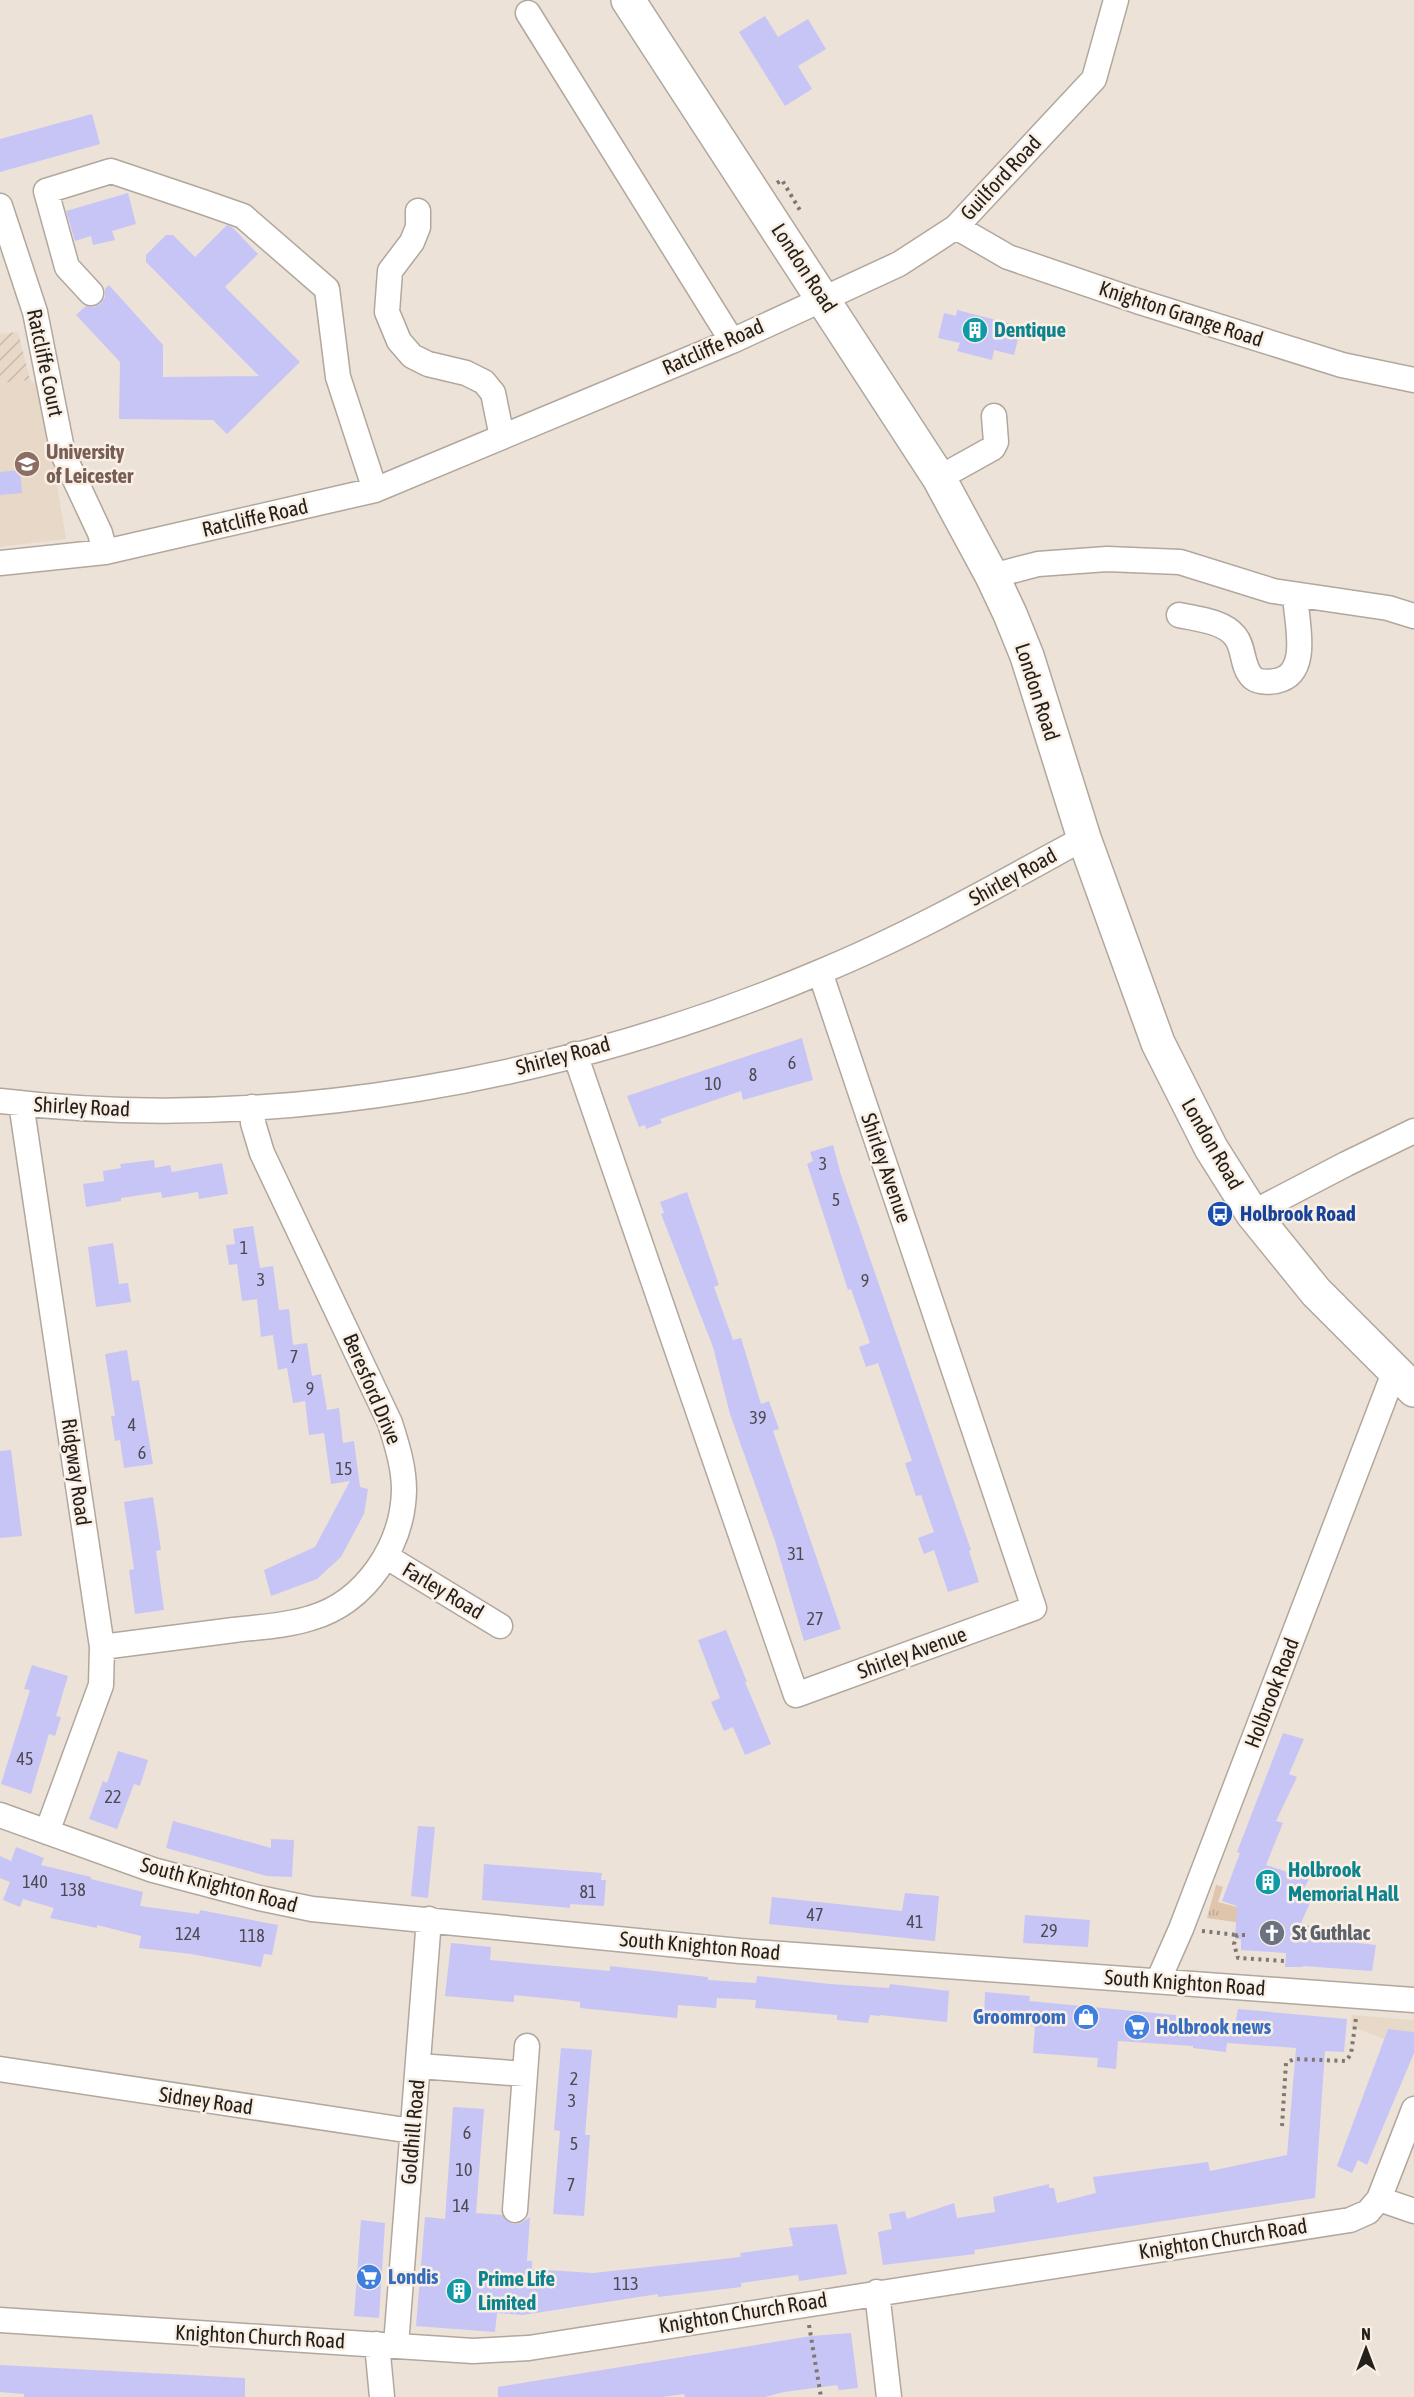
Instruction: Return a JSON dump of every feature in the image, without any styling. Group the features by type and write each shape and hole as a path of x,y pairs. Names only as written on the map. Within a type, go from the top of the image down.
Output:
{"highway":[{"name":"London Road","path":"628,0 824,297 939,478 992,576 1026,656 1084,838 1158,1043 1211,1148 1252,1213 1316,1292 1405,1380"}],"street":[{"name":"Guilford Road","path":"824,297 899,264 956,226 1094,79 1116,0"},
{"path":"528,13 732,341"},
{"path":"91,293 67,267 46,190 111,171 243,216 327,289 338,377 375,490"},
{"name":"Ratcliffe Court","path":"0,206 35,312 63,454 100,533 105,552"},
{"path":"418,211 418,226 412,242 390,271 387,312 399,341 412,356 428,363 466,373 484,382 493,393 502,437"},
{"name":"Knighton Grange Road","path":"956,226 1008,257 1137,301 1341,365 1414,380"},
{"name":"Ratcliffe Road","path":"0,563 105,552 375,490 732,341 824,297"},
{"path":"939,478 993,448 996,442 994,416"},
{"path":"992,576 1038,564 1107,559 1162,560 1180,562 1257,587 1295,595 1388,608 1414,615"},
{"path":"1179,615 1225,627 1236,636 1242,649 1245,666 1253,678 1260,681 1274,681 1289,675 1297,665 1298,627 1295,595"},
{"name":"Shirley Road","path":"10,1102 148,1110 252,1107 414,1090 514,1070 700,1018 820,972 915,929 1084,838"},
{"name":"Shirley Avenue","path":"575,1054 796,1695 1034,1608 820,972"},
{"name":"Ridgway Road","path":"10,1102 102,1647 101,1685 46,1832"},
{"name":"Beresford Drive","path":"102,1647 277,1625 312,1618 342,1603 366,1584 387,1557 401,1521 404,1489 398,1449 390,1423 262,1153 253,1123 252,1107"},
{"path":"1252,1213 1414,1131"},
{"name":"Holbrook Road","path":"1158,1981 1405,1380"},
{"name":"Farley Road","path":"387,1557 500,1626"},
{"name":"South Knighton Road","path":"0,1815 153,1870 259,1898 312,1909 740,1951 1414,2000"},
{"name":"Goldhill Road","path":"382,2397 419,2066 429,1919"},
{"path":"515,2210 527,2046"},
{"path":"419,2066 525,2074"},
{"name":"Sidney Road","path":"0,2069 412,2131"},
{"path":"1414,2109 1379,2199 1414,2211"},
{"name":"Knighton Church Road","path":"0,2320 473,2351 512,2349 1350,2220 1368,2212 1379,2199"},
{"path":"877,2292 889,2397"}],"path":[{"path":"1181,1929 1245,1935"},
{"path":"1237,1935 1234,1944 1238,1958 1284,1961"},
{"path":"1282,2126 1286,2063 1294,2059 1346,2061 1352,2054 1359,1996"},
{"path":"805,2303 821,2397"}],"shaded area":[{"path":"18,332 30,380 0,383 0,334"},
{"name":"University of Leicester","path":"30,380 41,388 66,539 0,547 0,383"},
{"path":"1352,2015 1414,2020 1414,2051 1351,2026"}],"green space":[{"path":"1216,1885 1223,1887 1218,1902 1241,1908 1242,1923 1207,1918"}],"building":[{"path":"765,16 778,37 808,19 826,49 798,66 812,89 785,106 739,32"},
{"path":"92,114 100,144 0,172 0,139"},
{"path":"128,193 136,224 112,231 115,240 93,245 91,236 75,241 66,211"},
{"path":"227,225 232,227 258,254 225,287 300,362 227,434 213,420 119,419 120,362 76,315 86,306 94,307 100,304 105,297 105,289 109,285 163,345 163,377 259,376 146,262 146,255 166,235 173,235 195,257"},
{"name":"Dentique","path":"957,310 1012,324 1009,337 1018,339 1014,355 994,350 992,360 957,351 960,343 938,338 944,313 956,316"},
{"path":"20,470 22,493 0,495 0,472"},
{"path":"802,1038 813,1080 743,1100 741,1091 660,1119 662,1123 646,1129 645,1125 639,1127 627,1096"},
{"path":"833,1145 841,1175 971,1550 969,1551 979,1582 948,1592 934,1550 924,1554 918,1538 934,1532 921,1495 916,1496 905,1463 912,1461 878,1363 866,1367 859,1347 870,1343 851,1289 848,1290 807,1164 813,1161 810,1152"},
{"path":"154,1160 155,1168 170,1165 172,1172 222,1163 228,1194 199,1199 198,1192 162,1198 161,1192 121,1198 121,1201 86,1207 83,1184 104,1181 103,1171 121,1168 120,1164"},
{"path":"687,1192 719,1285 714,1287 733,1340 741,1338 761,1404 769,1401 779,1429 773,1431 841,1629 804,1641 775,1541 730,1414 713,1347 661,1214 664,1213 660,1202"},
{"path":"253,1226 260,1268 273,1266 279,1310 289,1309 293,1345 307,1343 312,1376 321,1374 327,1410 339,1408 343,1443 354,1441 360,1487 368,1489 364,1514 341,1557 317,1579 271,1596 264,1570 315,1547 350,1481 331,1484 324,1433 309,1435 305,1401 293,1403 287,1368 278,1370 273,1335 261,1337 257,1299 242,1301 237,1264 229,1265 226,1245 235,1244 233,1229"},
{"path":"113,1243 119,1284 128,1283 131,1302 96,1307 88,1247"},
{"path":"127,1350 132,1381 139,1380 153,1464 124,1468 120,1440 115,1441 111,1416 115,1416 105,1354"},
{"path":"11,1450 22,1536 0,1538 0,1451"},
{"path":"153,1497 161,1550 156,1551 164,1610 135,1614 129,1570 134,1569 124,1502"},
{"path":"726,1630 771,1744 745,1755 733,1727 724,1731 711,1702 720,1698 698,1640"},
{"path":"32,1665 68,1676 56,1716 61,1717 55,1736 49,1734 31,1794 1,1784 30,1690 24,1689"},
{"path":"1283,1733 1304,1739 1289,1774 1297,1777 1276,1821 1283,1823 1266,1865 1309,1879 1303,1890 1314,1894 1300,1925 1309,1925 1308,1937 1376,1945 1372,1971 1303,1966 1285,1967 1286,1953 1241,1950 1241,1939 1235,1939 1237,1906 1222,1901 1240,1853 1237,1852"},
{"path":"118,1751 148,1760 140,1786 134,1784 117,1829 89,1819 103,1781 107,1783"},
{"path":"173,1821 271,1848 271,1839 294,1840 292,1877 267,1876 166,1848"},
{"path":"418,1826 435,1827 428,1898 411,1896"},
{"path":"16,1847 44,1858 41,1865 143,1892 140,1906 199,1914 200,1910 278,1925 272,1955 264,1954 261,1967 191,1954 139,1948 141,1936 97,1925 97,1928 50,1918 54,1908 23,1899 20,1907 3,1900 10,1882 0,1878 0,1856 11,1861"},
{"path":"484,1864 602,1873 601,1880 606,1880 604,1906 570,1904 570,1908 482,1900"},
{"path":"905,1893 939,1896 935,1941 769,1924 772,1897 902,1911"},
{"path":"1025,1915 1090,1920 1088,1947 1023,1943"},
{"path":"451,1943 491,1947 490,1960 610,1971 610,1966 708,1977 708,1980 756,1983 757,1976 889,1988 890,1984 949,1991 947,2022 880,2015 870,2015 868,2023 837,2020 837,2015 755,2008 756,2000 717,1998 716,2008 678,2005 677,2018 580,2008 580,2002 514,1995 514,2002 445,1996"},
{"path":"985,1992 1030,1996 1029,2001 1176,2015 1176,2020 1235,2025 1238,2009 1347,2019 1344,2052 1325,2051 1315,2198 974,2250 975,2254 883,2265 878,2232 892,2229 889,2214 905,2211 907,2219 954,2203 957,2218 995,2212 993,2197 1049,2184 1049,2188 1054,2188 1057,2203 1096,2193 1093,2177 1208,2162 1210,2171 1287,2155 1296,2048 1227,2043 1226,2052 1193,2048 1193,2046 1118,2041 1116,2069 1097,2067 1098,2058 1033,2053 1035,2026 984,2022"},
{"path":"1388,2029 1414,2032 1414,2053 1367,2165 1358,2160 1352,2173 1337,2166"},
{"path":"561,2048 592,2050 585,2135 590,2135 584,2216 553,2214 560,2131 554,2130"},
{"path":"453,2107 484,2109 476,2213 502,2215 513,2224 521,2223 530,2217 527,2261 532,2261 532,2269 593,2273 741,2257 740,2253 793,2246 789,2228 837,2224 847,2274 799,2281 798,2275 741,2283 741,2287 658,2297 658,2294 523,2315 497,2313 495,2332 416,2326 425,2217 445,2219"},
{"name":"Londis","path":"361,2220 385,2223 379,2318 354,2316"},
{"path":"851,2333 858,2388 839,2390 837,2385 784,2392 765,2397 685,2397 684,2394 662,2397 498,2397 498,2387 811,2336"},
{"path":"0,2365 245,2378 245,2397 24,2397 24,2394 0,2392"}],"place":[{"name":"Dentique","path":"975,330"},
{"name":"University of Leicester","path":"27,464"},
{"name":"Holbrook Road","path":"1220,1214"},
{"name":"Holbrook Memorial Hall","path":"1268,1882"},
{"name":"St Guthlac","path":"1272,1933"},
{"name":"Groomroom","path":"1086,2017"},
{"name":"Holbrook news","path":"1137,2027"},
{"name":"Londis","path":"369,2277"},
{"name":"Prime Life Limited","path":"459,2291"}]}
